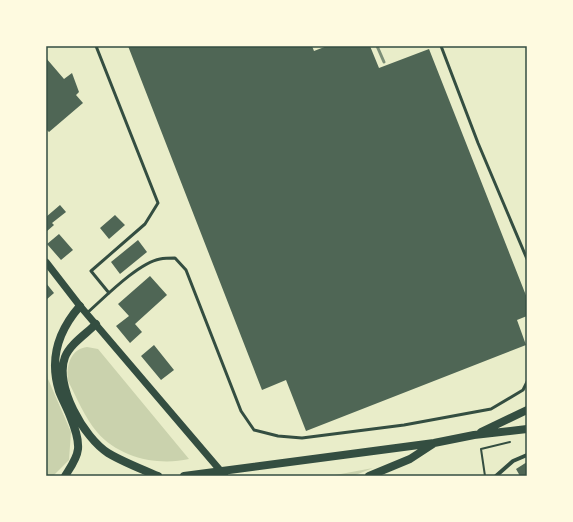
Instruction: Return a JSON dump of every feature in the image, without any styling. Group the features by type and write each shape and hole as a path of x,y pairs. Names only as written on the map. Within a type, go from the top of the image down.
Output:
{"main road":[{"path":"65,476 75,460 78,448 76,432 59,391 55,374 55,357 61,334 70,318 80,306"},
{"path":"96,324 71,347 65,357 62,370 64,386 72,408 93,441 107,452 158,476"},
{"path":"474,435 527,410"},
{"path":"184,476 434,444 474,435 527,429"},
{"path":"370,476 410,459 434,444"}],"street":[{"path":"46,262 80,306 225,476"},
{"path":"496,476 513,461 527,455"}],"lane":[{"path":"96,46 158,203 145,224 91,271 109,293"},
{"path":"441,46 478,143 527,259"},
{"path":"86,313 123,280 151,262 159,259 175,258 186,270 241,411 254,430 278,436 302,438 404,425 491,409 523,390 527,382"}],"path":[{"path":"485,476 481,449 513,441"}],"green space":[{"path":"87,347 98,349 189,459 165,461 140,458 116,448 97,432 85,414 68,381 70,360 77,351 81,348"},
{"path":"46,365 48,379 71,432 69,460 53,476 46,476"},
{"path":"373,468 353,476 330,476"}],"building":[{"path":"128,46 312,46 314,51 327,46 370,46 379,68 429,49 527,298 527,316 517,320 526,345 306,431 286,380 262,390"},
{"path":"46,58 64,79 72,73 79,92 76,95 83,103 49,132 46,129"},
{"path":"60,205 66,212 52,223 54,225 46,232 46,217"},
{"path":"115,215 125,225 109,239 100,228"},
{"path":"59,234 73,250 61,260 47,244"},
{"path":"138,240 147,252 120,274 111,262"},
{"path":"150,276 167,295 135,324 142,332 130,343 116,326 129,316 118,304"},
{"path":"46,283 54,293 46,300"},
{"path":"154,345 174,370 161,380 141,356"},
{"path":"527,462 527,476 520,476 516,469"}],"railway":[{"path":"377,46 384,62"}]}
